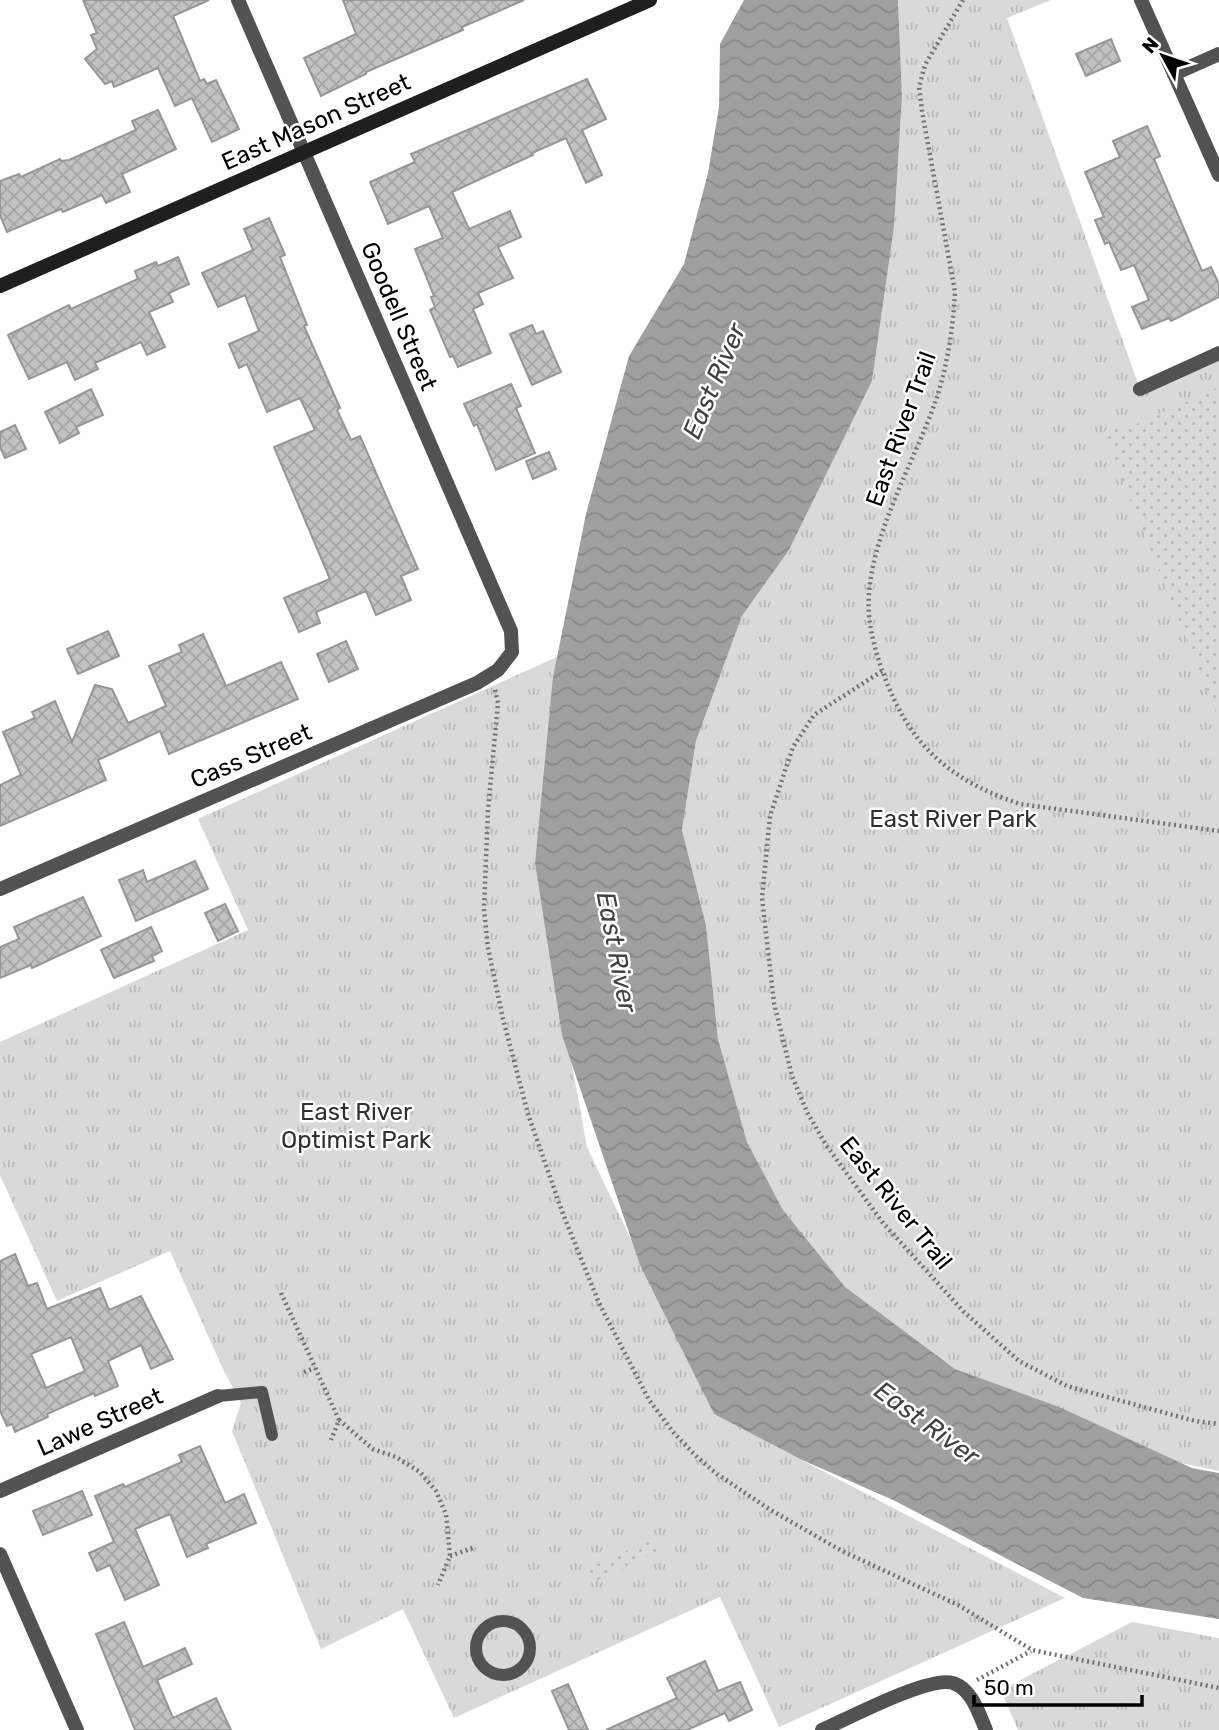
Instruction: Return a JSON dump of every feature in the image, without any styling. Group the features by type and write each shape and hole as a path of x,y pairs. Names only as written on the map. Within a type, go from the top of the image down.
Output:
{"main road":[{"name":"East Mason Street","path":"0,286 650,0"}],"street":[{"name":"Goodell Street","path":"238,0 510,631 512,652"},
{"path":"1141,0 1219,175"},
{"path":"1174,74 1219,54"},
{"path":"1140,389 1219,353"},
{"name":"Cass Street","path":"0,889 489,677 512,652"},
{"name":"Lawe Street","path":"0,1491 218,1395"},
{"path":"0,1554 77,1730"},
{"path":"822,1730 934,1682 959,1686 972,1699 986,1730"}],"lane":[{"path":"218,1395 262,1392 272,1435"},
{"path":"510,1621 525,1630 529,1637 530,1655 518,1671 510,1675 500,1675 483,1667 478,1659 477,1640 480,1632 493,1622 510,1621"}],"path":[{"name":"East River Trail","path":"962,0 925,65 919,87 955,292 954,317 952,339 937,396 885,524 873,574 870,623 882,671 900,713 924,747 955,775 974,785 1020,804 1219,831"},
{"name":"East River Trail","path":"882,671 814,715 793,747 770,816 762,898 774,1003 792,1076 807,1112 826,1145 883,1223 972,1320 1019,1361 1067,1385 1195,1421 1219,1424"},
{"path":"489,677 498,703 488,810 484,909 488,948 503,1019 528,1114 563,1214 599,1303 640,1387 674,1433 717,1474 794,1525 842,1551 958,1605 1032,1650 1219,1688"},
{"path":"281,1293 340,1420 373,1449 396,1457 420,1472 436,1491 446,1514 450,1556 438,1585"},
{"path":"304,1372 315,1368"},
{"path":"331,1440 340,1420"},
{"path":"450,1556 473,1548"},
{"path":"959,1686 1032,1650"}],"green space":[{"name":"East River Park","path":"898,0 1051,0 1007,18 1140,389 1219,353 1219,1471 1158,1458 1057,1406 955,1369 844,1287 783,1210 747,1142 718,1039 706,925 682,830 696,741 742,616 789,550 872,381 894,227 902,97"},
{"path":"1219,387 1219,720 1103,432 1114,426 1128,428"},
{"name":"East River Optimist Park","path":"557,657 535,863 587,1147 714,1414 1065,1598 779,1727 720,1597 454,1718 403,1609 321,1649 232,1431 241,1403 170,1251 57,1301 0,1175 0,1042 248,930 198,819"},
{"path":"651,1539 657,1552 592,1583 585,1570"},
{"path":"1132,1622 1219,1638 1219,1730 1018,1730 1001,1690"}],"water":[{"name":"East River","path":"744,0 898,0 902,97 894,227 872,381 789,550 742,616 696,741 682,830 706,925 718,1039 747,1142 783,1210 845,1287 955,1369 1057,1406 1192,1468 1219,1473 1219,1619 1083,1598 893,1500 800,1459 714,1414 640,1265 562,1035 535,863 553,677 586,514 629,356 684,264 708,173 719,107 720,44"}],"building":[{"path":"83,0 209,0 173,16 200,81 204,79 207,84 216,80 239,129 212,142 192,98 175,106 158,68 114,87 112,81 105,84 85,59 97,49 91,35 97,33"},
{"path":"343,0 524,0 366,72 321,96 304,58 356,34"},
{"path":"1111,39 1120,61 1086,76 1076,54"},
{"path":"587,79 606,119 582,130 602,175 586,183 566,138 452,192 469,229 510,211 521,237 498,247 513,278 478,293 483,304 473,309 491,353 458,367 453,356 450,357 430,310 435,307 431,297 434,296 415,249 443,238 429,206 388,224 370,182 415,162 411,154"},
{"path":"158,110 176,149 122,174 130,192 106,203 102,195 7,232 0,215 0,181 19,174 21,177 60,159 69,160 136,130 132,121"},
{"path":"1147,126 1160,156 1154,159 1202,271 1211,267 1219,284 1219,297 1171,321 1169,318 1142,329 1132,307 1149,300 1134,265 1121,270 1109,242 1105,244 1095,220 1104,217 1085,172 1120,157 1113,141"},
{"path":"269,218 285,255 280,257 307,325 304,326 340,408 337,410 351,440 360,436 418,569 401,576 411,600 376,615 366,591 316,612 320,623 299,632 284,598 330,579 274,447 315,430 300,398 267,412 247,364 239,368 229,344 259,331 245,295 218,307 202,273 253,250 244,229"},
{"path":"178,257 189,284 169,293 173,302 149,312 165,347 147,355 141,342 95,363 98,369 75,380 67,362 29,379 8,335 69,305 71,309 138,279 135,271 156,262 158,266"},
{"path":"532,325 536,334 543,331 561,372 532,385 510,334"},
{"path":"511,384 521,406 516,408 535,453 496,470 477,424 474,426 464,404"},
{"path":"91,389 103,415 76,427 79,433 60,443 45,412"},
{"path":"15,425 26,449 5,458 0,447 0,432"},
{"path":"549,452 556,469 533,479 526,461"},
{"path":"108,631 119,656 78,674 67,649"},
{"path":"203,634 226,686 281,662 298,699 169,754 160,731 98,760 106,780 0,826 0,785 21,775 3,732 35,718 32,712 55,701 72,742 95,685 112,689 128,723 166,706 149,666 182,652 179,645"},
{"path":"346,641 358,669 329,682 317,654"},
{"path":"195,861 208,889 136,921 119,880 143,870 147,882"},
{"path":"83,897 101,936 32,968 31,965 0,978 0,947 19,939 14,927"},
{"path":"225,904 238,931 218,941 205,913"},
{"path":"151,927 162,951 152,956 154,961 114,978 101,950"},
{"path":"15,1254 28,1286 37,1283 47,1309 100,1288 109,1310 141,1296 173,1359 151,1369 141,1345 108,1361 118,1386 95,1396 94,1393 15,1432 12,1424 7,1426 0,1411 0,1261","holes":["71,1337 85,1371 46,1388 31,1354"]},
{"path":"200,1446 225,1503 244,1494 256,1523 206,1544 208,1548 187,1557 170,1514 135,1529 159,1585 125,1600 110,1565 97,1571 89,1553 114,1542 95,1496 123,1484 125,1487 182,1462 179,1455"},
{"path":"82,1491 92,1515 43,1535 33,1511"},
{"path":"124,1622 143,1667 185,1648 192,1664 157,1680 173,1718 216,1698 231,1730 135,1730 96,1634"},
{"path":"705,1661 718,1691 740,1682 752,1710 729,1721 725,1713 687,1730 606,1730 677,1698 667,1678"},
{"path":"568,1684 588,1730 569,1730 552,1691"}]}
